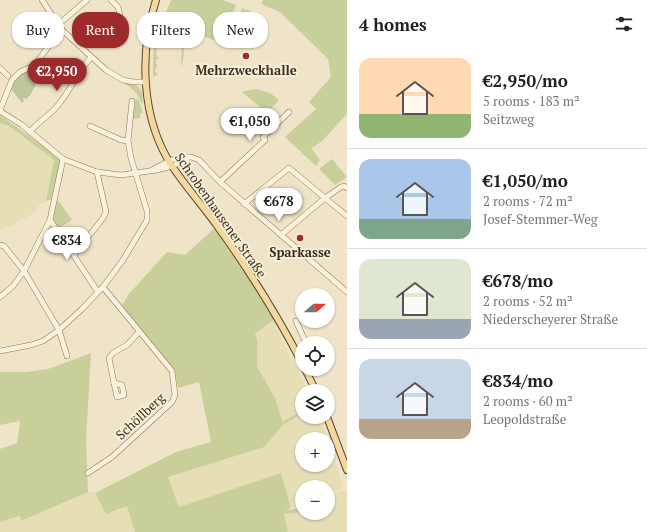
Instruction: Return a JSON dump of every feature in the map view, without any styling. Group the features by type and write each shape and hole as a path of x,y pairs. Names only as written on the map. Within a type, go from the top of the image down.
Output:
{"main road":[{"name":"Schrobenhausener Straße","path":"156,0 147,44 146,82 150,113 157,136 170,164 217,226 263,293 295,350"},
{"path":"330,424 347,470"}],"street":[{"path":"42,0 50,12"},
{"path":"64,23 87,0"},
{"path":"111,0 120,12"},
{"path":"64,31 90,57 106,70 120,78 134,82 146,82"},
{"path":"46,48 35,65 20,72 12,80 0,111 30,132 63,159 98,172 120,175 136,173 170,164 180,157 194,157 244,204 347,292"},
{"path":"30,132 60,103 77,74 90,57"},
{"path":"0,68 8,76"},
{"path":"0,351 38,343 59,330 103,287 123,260 147,220 147,210 128,141 132,101"},
{"path":"220,182 265,140 263,137 289,112"},
{"path":"90,126 122,140 128,141"},
{"path":"0,297 13,286 24,271 50,220 63,159"},
{"path":"244,204 289,168 347,216"},
{"path":"74,255 106,212 98,172"},
{"path":"281,235 325,198 341,187 344,186 347,188"},
{"path":"50,220 98,292"},
{"path":"2,245 10,252 24,271 59,330 67,356"},
{"name":"Schöllberg","path":"88,473 112,457 174,400 175,395 172,371 103,287"},
{"path":"114,383 109,358 111,355 126,346 139,332"}],"shaded area":[{"path":"0,123 9,126 54,160 46,201 39,205 37,211 15,224 0,230"},
{"path":"277,317 279,320 276,324 276,328 295,365 295,376 300,376 304,384 295,384 295,415 284,421 288,422 295,418 295,424 322,424 325,432 295,432 295,472 335,472 335,461 343,488 335,492 335,480 295,480 295,507 291,508 281,473 179,507 168,477 205,466 275,398 257,366 257,339 255,334"},
{"path":"345,490 347,497 347,532 288,532 284,514 295,513 295,520 335,520 336,493"},
{"path":"88,492 95,493 106,514 127,505 135,532 0,532 0,522 21,516 22,521"}],"green space":[{"path":"171,0 223,0 236,5 233,12 213,12 213,40 205,37 205,12 166,12"},
{"path":"263,0 347,0 347,114 321,142 311,148 320,160 316,166 285,137 316,109 309,102 331,77 328,59 280,12 261,4"},
{"path":"242,8 252,12 240,12"},
{"path":"154,48 157,48 156,56 159,58 156,60 156,64 158,66 156,67 155,72 158,73 153,77"},
{"path":"182,48 184,48 182,66"},
{"path":"28,70 38,81 31,94 26,99 23,99 24,101 22,103 10,88 15,78"},
{"path":"118,80 136,85 142,92 143,103 141,103 138,95 132,89"},
{"path":"256,89 270,93 279,100 267,113 242,92"},
{"path":"138,98 143,113 140,114 140,118 133,119 135,101"},
{"path":"0,115 61,159 59,173 51,199 46,201 54,160 9,126 0,123"},
{"path":"332,159 347,177 335,185 319,169"},
{"path":"58,200 72,220 59,228 53,219"},
{"path":"217,226 277,317 255,334 257,339 257,366 275,398 283,424 284,421 295,415 295,417 283,425 264,447 168,477 179,507 281,473 291,508 285,511 295,509 295,513 284,514 288,532 135,532 127,506 106,514 95,493 176,452 211,442 199,382 178,388 175,372 122,306 128,295 167,252 185,255"},
{"path":"91,353 86,441 88,492 21,521 20,516 0,522 0,449 17,443 20,421 0,425 0,372 26,372 48,369"}],"place":[{"name":"Mehrzweckhalle","path":"246,56"},
{"name":"Sparkasse","path":"300,238"}]}
